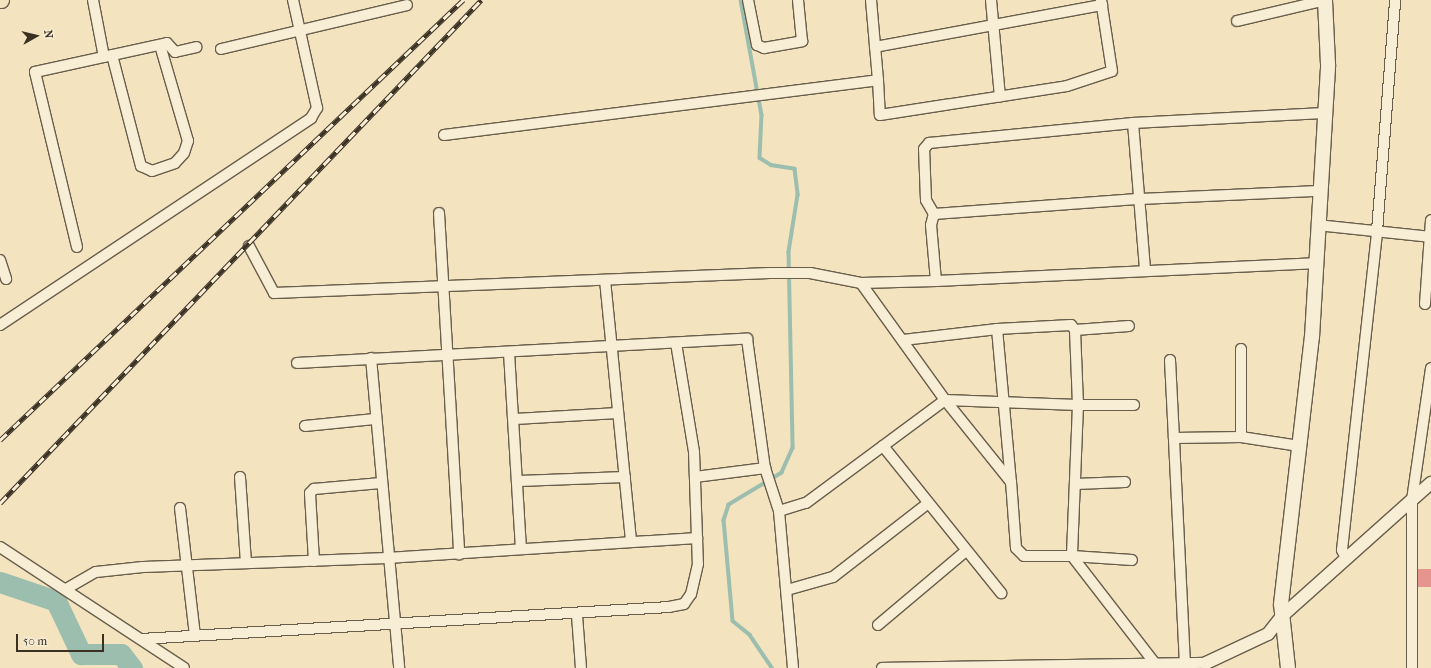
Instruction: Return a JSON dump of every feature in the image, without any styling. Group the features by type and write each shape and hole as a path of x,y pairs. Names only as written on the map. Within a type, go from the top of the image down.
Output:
{"main road":[{"path":"1288,668 1282,616 1299,446 1312,337 1317,225 1328,64 1325,0"}],"street":[{"path":"93,0 141,166 152,171 175,163 184,153 188,141 160,45"},
{"path":"0,325 311,118 317,108 293,0"},
{"path":"748,0 757,45 764,48 802,41 798,0"},
{"path":"871,0 880,115 1067,86 1112,71 1101,2 875,47"},
{"path":"991,0 996,24 1000,96"},
{"path":"1237,21 1325,0"},
{"path":"1346,558 1342,550 1360,370 1377,231 1395,0"},
{"path":"221,49 299,29 407,5"},
{"path":"77,247 35,72 167,43 175,52 196,47"},
{"path":"444,135 878,80"},
{"path":"936,281 931,225 934,214 926,200 924,149 929,143 1133,123 1324,113"},
{"path":"1133,123 1145,270"},
{"path":"934,214 1140,199 1319,191"},
{"path":"439,213 445,354 459,554"},
{"path":"1425,304 1431,220"},
{"path":"1317,225 1430,236"},
{"path":"249,246 274,293 770,272 810,273 861,283 1315,264"},
{"path":"0,260 6,278"},
{"path":"605,280 610,347 631,542"},
{"path":"861,283 945,400 1011,482"},
{"path":"903,340 997,329 1071,325 1075,330 1078,405 1072,556 1157,666"},
{"path":"1075,330 1129,326"},
{"path":"997,329 1005,401 1016,548 1024,556 1072,556 1132,560"},
{"path":"297,363 445,354 509,353 747,339 765,468 780,511 793,668"},
{"path":"142,638 576,615 684,604 691,594 698,564 695,477 676,343"},
{"path":"1241,349 1241,437"},
{"path":"509,353 519,481 521,549"},
{"path":"371,358 387,558 399,668"},
{"path":"1170,360 1185,665"},
{"path":"1412,668 1412,500 1431,368"},
{"path":"780,511 806,503 945,400 1005,401 1078,405 1134,404"},
{"path":"515,419 618,413"},
{"path":"305,426 376,419"},
{"path":"1174,438 1241,437 1299,446"},
{"path":"883,446 927,504 1001,593"},
{"path":"695,477 765,468"},
{"path":"240,477 246,563"},
{"path":"519,481 625,477"},
{"path":"1076,484 1125,482"},
{"path":"314,561 310,494 314,489 381,483"},
{"path":"882,668 1202,666 1268,634 1282,616 1431,483"},
{"path":"787,590 833,577 927,504"},
{"path":"180,508 195,636"},
{"path":"66,589 96,572 246,563 459,554 697,538"},
{"path":"0,547 142,638 184,668"},
{"path":"878,624 966,551"},
{"path":"576,615 580,668"}],"building":[{"path":"1418,569 1431,569 1431,587 1418,587"}],"waterway":[{"path":"741,0 762,115 760,158 771,165 795,169 798,195 789,252 793,448 782,473 729,505 724,520 733,621 750,635 772,668"},
{"path":"0,582 56,601 81,654 121,654 132,668"}],"railway":[{"path":"0,440 463,0"},
{"path":"0,503 481,0"}]}
